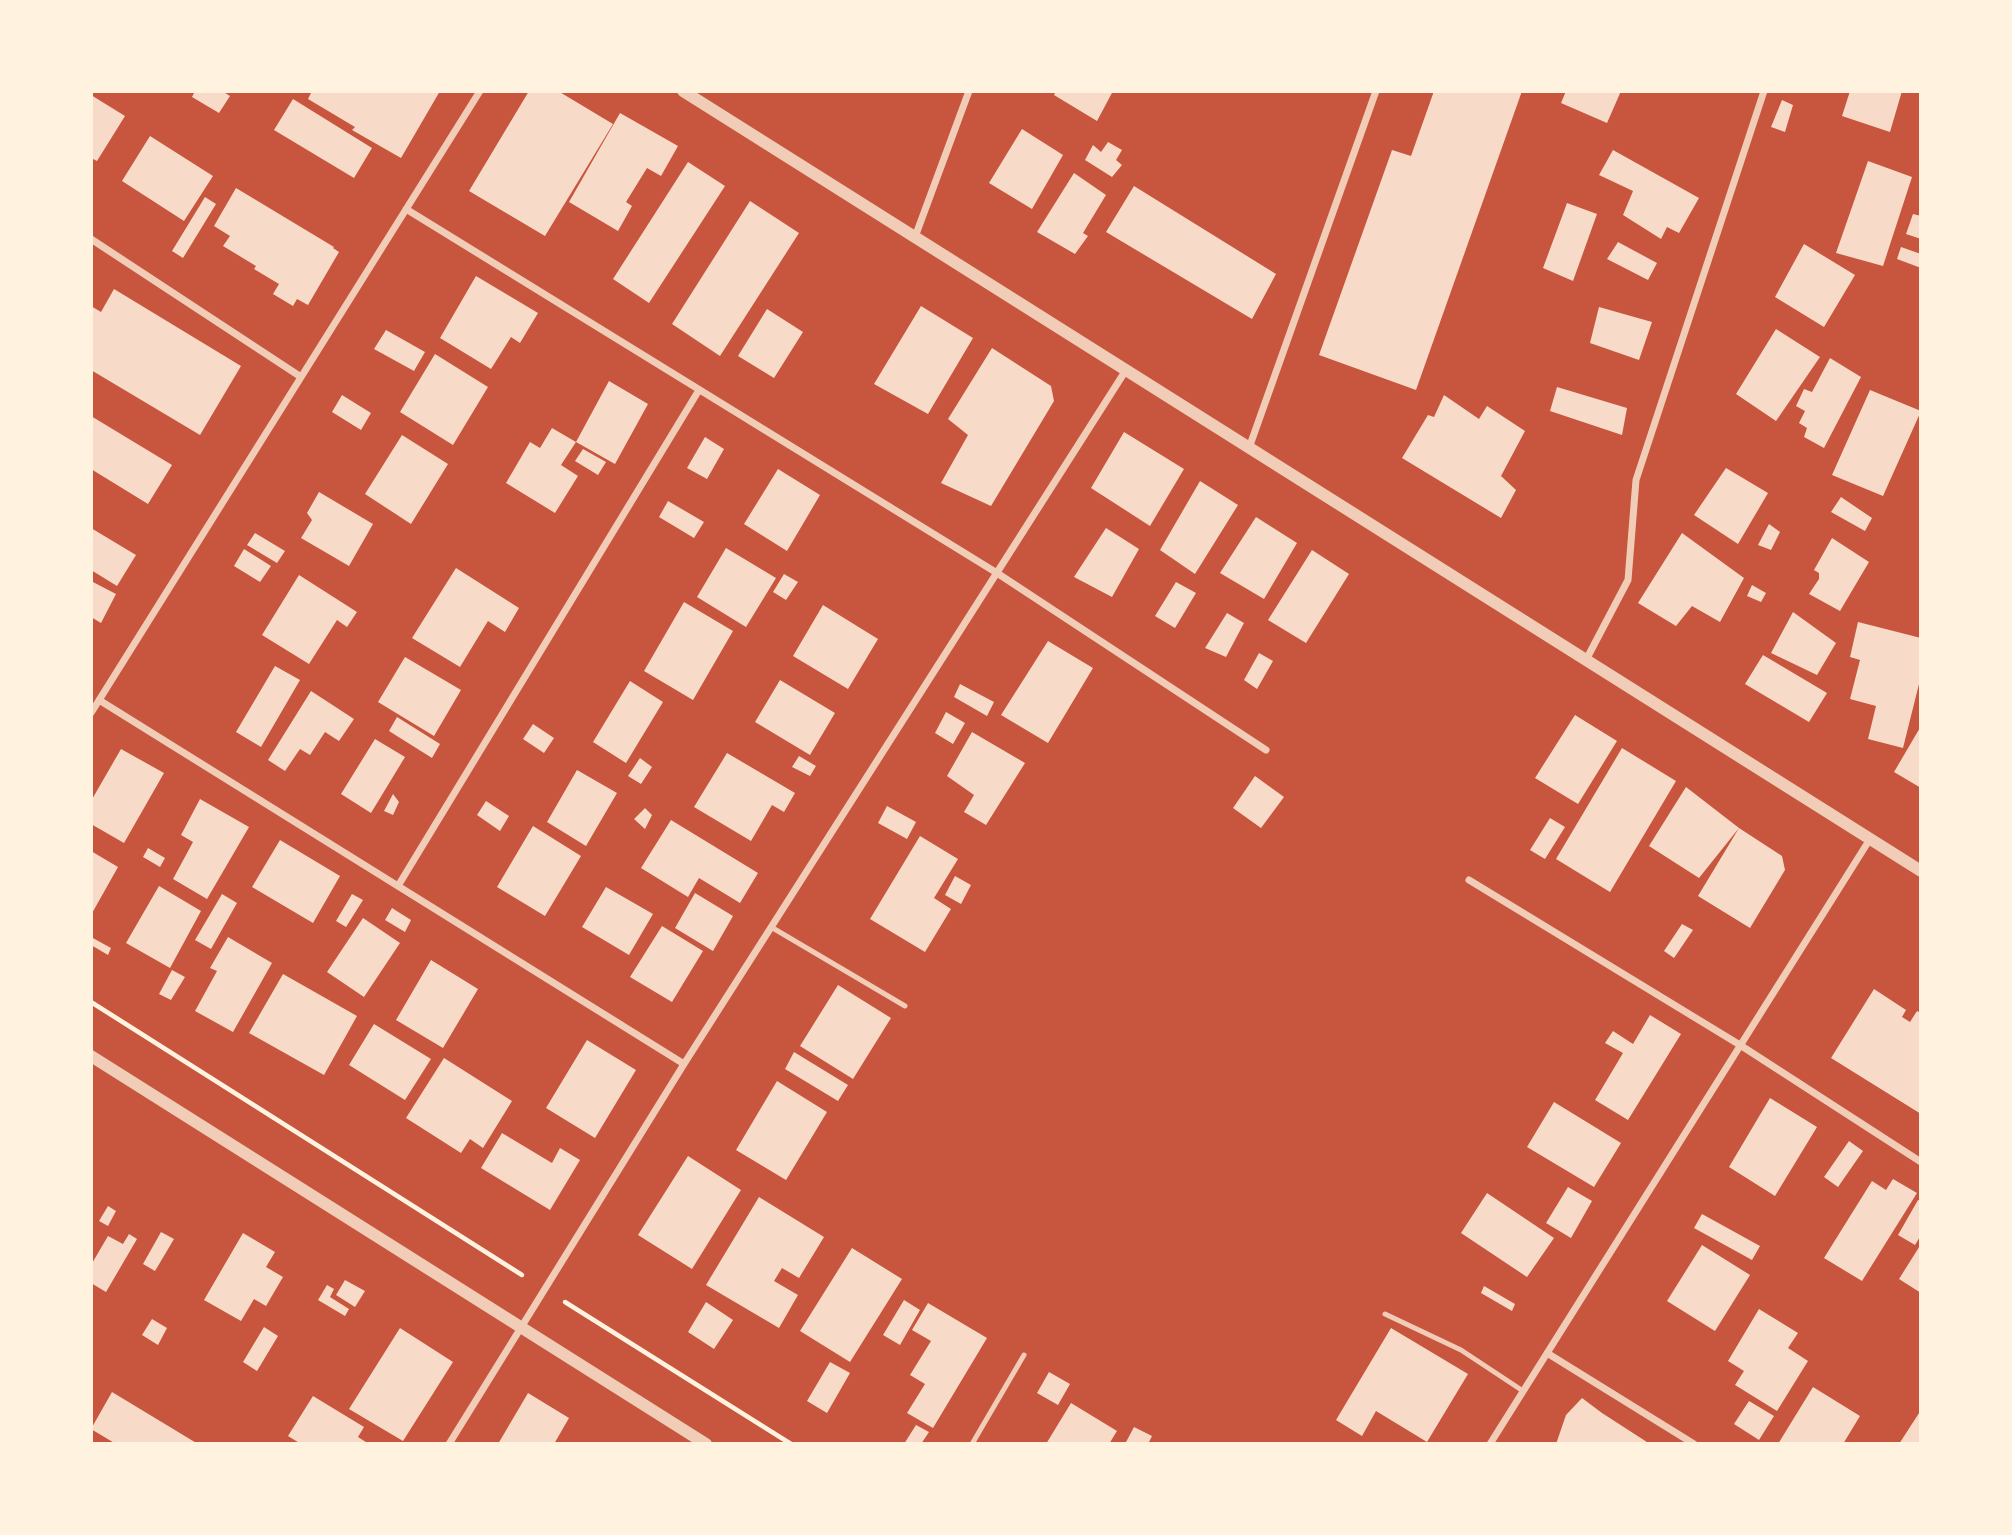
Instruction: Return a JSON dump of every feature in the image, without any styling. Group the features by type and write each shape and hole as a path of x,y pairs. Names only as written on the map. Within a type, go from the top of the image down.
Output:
{"street":[{"path":"91,713 480,91"},
{"path":"683,91 1921,872"},
{"path":"915,237 969,91"},
{"path":"1249,448 1376,91"},
{"path":"1586,660 1628,579 1636,480 1764,91"},
{"path":"406,209 997,573 1266,750"},
{"path":"91,239 301,377"},
{"path":"449,1444 684,1064 1126,370"},
{"path":"398,886 699,390"},
{"path":"99,700 684,1064"},
{"path":"1490,1444 1870,839"},
{"path":"1469,880 1740,1045 1921,1162"},
{"path":"91,1056 706,1444"},
{"path":"1547,1353 1694,1444"}],"lane":[{"path":"771,927 905,1006"},
{"path":"1385,1314 1461,1350 1523,1391"},
{"path":"972,1444 1024,1355"}],"path":[{"path":"91,1002 791,1444"}],"building":[{"path":"195,91 222,91 230,96 219,113 192,97"},
{"path":"312,91 440,91 401,158 352,130 355,127 308,99"},
{"path":"529,91 558,91 613,124 545,236 469,191"},
{"path":"1056,91 1113,91 1097,121 1054,95"},
{"path":"1434,91 1522,91 1416,390 1319,355 1392,150 1411,156"},
{"path":"1566,91 1621,91 1607,123 1561,103"},
{"path":"1850,91 1902,91 1890,132 1842,116"},
{"path":"91,95 125,116 97,161 91,158"},
{"path":"293,99 372,148 354,178 274,130"},
{"path":"1782,100 1793,105 1785,132 1771,127"},
{"path":"620,113 678,146 661,176 647,168 626,202 632,206 618,231 569,202"},
{"path":"1022,129 1063,155 1032,209 989,183"},
{"path":"150,136 213,176 184,221 122,181"},
{"path":"1108,142 1122,150 1116,160 1122,165 1112,177 1085,160 1093,145 1101,152"},
{"path":"1613,150 1699,198 1679,233 1667,227 1661,239 1623,215 1633,191 1599,175"},
{"path":"1868,161 1912,177 1883,266 1836,253"},
{"path":"688,162 725,186 649,303 613,279"},
{"path":"1074,173 1106,195 1083,233 1088,236 1075,254 1037,232"},
{"path":"1134,186 1276,274 1252,319 1106,232"},
{"path":"236,188 339,252 308,305 297,299 293,306 273,294 279,284 223,246 230,236 214,226"},
{"path":"205,197 216,204 183,258 172,251"},
{"path":"750,201 799,233 720,356 672,324"},
{"path":"1567,203 1597,214 1573,281 1543,268"},
{"path":"1913,214 1921,216 1921,239 1906,234"},
{"path":"1618,242 1657,263 1648,280 1607,259"},
{"path":"1804,244 1855,275 1824,327 1775,297"},
{"path":"1901,247 1921,254 1921,268 1897,259"},
{"path":"476,276 538,313 520,343 511,337 491,369 440,338"},
{"path":"114,289 241,366 200,435 91,370 91,306 101,312"},
{"path":"921,306 973,338 928,414 874,384"},
{"path":"1599,307 1652,322 1639,360 1590,343"},
{"path":"767,309 803,332 774,378 738,356"},
{"path":"1776,329 1820,357 1776,421 1736,394"},
{"path":"386,330 425,352 414,371 374,349"},
{"path":"992,348 1051,386 1054,401 991,506 941,483 968,435 948,419"},
{"path":"435,354 488,387 453,445 400,412"},
{"path":"1830,358 1861,377 1824,448 1804,437 1807,428 1799,423 1805,411 1796,406 1804,389 1812,392"},
{"path":"609,381 648,404 615,464 576,442"},
{"path":"1557,387 1627,408 1622,435 1550,411"},
{"path":"1870,390 1921,411 1883,496 1832,475"},
{"path":"342,395 371,413 361,430 332,412"},
{"path":"1444,395 1479,419 1487,406 1525,431 1501,476 1516,490 1501,518 1402,458 1428,415 1434,417"},
{"path":"91,416 172,465 148,504 91,469"},
{"path":"552,428 576,442 561,465 578,476 555,513 506,483 530,442 540,448"},
{"path":"1124,432 1184,469 1150,526 1091,488"},
{"path":"402,435 448,464 411,524 365,494"},
{"path":"705,437 724,449 707,479 687,468"},
{"path":"583,449 606,462 598,475 575,461"},
{"path":"1726,468 1768,493 1738,544 1694,515"},
{"path":"778,469 820,495 787,551 744,524"},
{"path":"1200,481 1238,505 1195,574 1160,550"},
{"path":"319,492 373,524 349,566 301,538 312,520 307,513"},
{"path":"1841,497 1872,518 1865,531 1831,512"},
{"path":"668,501 704,522 694,538 659,517"},
{"path":"1256,517 1297,543 1264,599 1220,573"},
{"path":"1769,524 1780,532 1771,550 1758,545"},
{"path":"91,528 136,555 117,586 91,570"},
{"path":"1106,528 1139,549 1112,597 1074,577"},
{"path":"255,533 285,551 277,563 247,545"},
{"path":"1682,533 1744,578 1720,622 1692,606 1676,626 1638,603"},
{"path":"1832,538 1869,562 1840,611 1809,594 1819,579 1819,573 1814,570"},
{"path":"726,548 776,578 746,627 697,597"},
{"path":"244,549 271,566 260,582 234,566"},
{"path":"1312,550 1349,574 1306,643 1268,620"},
{"path":"456,568 519,608 505,632 488,621 460,667 412,638"},
{"path":"784,574 798,582 786,600 773,592"},
{"path":"299,575 357,612 347,627 337,620 309,664 262,635"},
{"path":"91,581 116,594 101,623 91,617"},
{"path":"1176,582 1196,593 1175,628 1155,616"},
{"path":"1752,585 1766,593 1761,602 1747,596"},
{"path":"684,602 733,631 693,700 644,671"},
{"path":"823,605 878,639 848,689 793,656"},
{"path":"1793,612 1836,643 1817,675 1771,653"},
{"path":"1227,613 1244,623 1226,657 1205,648"},
{"path":"1858,622 1921,638 1921,676 1903,748 1868,739 1876,706 1850,699 1860,660 1850,657"},
{"path":"1048,641 1093,668 1048,743 1001,715"},
{"path":"1259,653 1273,661 1257,689 1244,680"},
{"path":"1763,655 1827,693 1809,722 1745,684"},
{"path":"405,657 461,690 434,736 378,702"},
{"path":"275,666 300,680 261,747 236,732"},
{"path":"780,680 835,713 810,755 755,722"},
{"path":"630,681 663,702 626,763 593,742"},
{"path":"960,684 994,702 987,716 954,697"},
{"path":"311,691 354,719 339,741 325,732 310,755 300,749 285,771 268,760"},
{"path":"946,712 965,723 953,744 935,733"},
{"path":"1575,715 1617,741 1578,804 1535,778"},
{"path":"397,717 440,744 432,758 389,731"},
{"path":"533,724 554,738 544,753 523,739"},
{"path":"1921,726 1921,788 1894,772"},
{"path":"972,732 1025,763 986,825 964,812 974,795 947,776"},
{"path":"375,739 405,757 371,813 341,794"},
{"path":"1622,748 1676,781 1610,892 1556,859"},
{"path":"121,749 164,773 124,843 91,824 91,801"},
{"path":"727,753 795,793 784,812 772,805 751,841 694,807"},
{"path":"799,756 816,766 810,776 792,767"},
{"path":"640,758 652,767 641,784 628,776"},
{"path":"577,770 617,793 586,846 547,822"},
{"path":"1255,776 1284,797 1261,828 1233,808"},
{"path":"1686,787 1739,828 1699,878 1649,846"},
{"path":"393,794 399,802 393,815 384,811"},
{"path":"200,799 249,827 207,899 173,879 193,842 181,835"},
{"path":"486,801 509,816 500,831 477,815"},
{"path":"887,806 916,822 907,839 878,823"},
{"path":"645,808 652,815 645,829 634,819"},
{"path":"1550,818 1565,827 1545,859 1530,850"},
{"path":"671,820 758,873 740,903 699,878 688,897 641,868"},
{"path":"533,826 581,856 545,916 497,887"},
{"path":"1739,828 1782,856 1785,870 1750,928 1698,896"},
{"path":"920,836 958,859 934,898 951,909 925,952 870,919"},
{"path":"280,840 340,876 313,923 252,887"},
{"path":"148,848 165,858 160,867 143,857"},
{"path":"91,851 118,867 91,915"},
{"path":"955,876 971,885 961,904 945,895"},
{"path":"159,886 201,911 170,968 126,943"},
{"path":"606,887 653,914 629,955 582,927"},
{"path":"695,893 733,916 713,951 675,928"},
{"path":"222,894 237,903 211,949 195,940"},
{"path":"352,894 363,900 346,927 336,921"},
{"path":"392,908 411,920 405,932 385,920"},
{"path":"363,918 400,943 364,997 327,972"},
{"path":"1682,924 1693,930 1674,958 1664,951"},
{"path":"662,926 703,951 672,1002 630,977"},
{"path":"91,937 111,948 108,955 91,945"},
{"path":"228,937 272,963 233,1032 195,1011 217,971 210,968"},
{"path":"431,960 478,989 443,1048 396,1020"},
{"path":"172,970 185,977 171,1000 159,994"},
{"path":"283,974 357,1016 324,1075 249,1033"},
{"path":"838,985 891,1018 853,1079 800,1046"},
{"path":"1874,989 1906,1010 1902,1017 1910,1022 1917,1011 1921,1013 1921,1114 1831,1058"},
{"path":"1650,1015 1681,1034 1628,1120 1595,1100 1623,1053 1605,1043 1613,1031 1633,1044"},
{"path":"374,1024 431,1059 405,1100 349,1065"},
{"path":"587,1040 636,1070 595,1138 546,1108"},
{"path":"794,1052 848,1085 838,1101 785,1069"},
{"path":"444,1058 512,1101 483,1148 470,1139 461,1153 406,1118"},
{"path":"777,1081 827,1112 786,1180 736,1150"},
{"path":"1770,1098 1817,1127 1775,1196 1729,1167"},
{"path":"1554,1102 1621,1143 1594,1187 1527,1147"},
{"path":"502,1133 552,1163 560,1148 580,1160 550,1210 481,1168"},
{"path":"1849,1141 1863,1151 1838,1187 1824,1177"},
{"path":"688,1156 741,1190 692,1269 638,1235"},
{"path":"1893,1179 1917,1193 1862,1281 1824,1258 1872,1181 1886,1190"},
{"path":"1568,1187 1592,1201 1571,1238 1546,1223"},
{"path":"1487,1193 1554,1238 1527,1277 1461,1233"},
{"path":"759,1197 824,1237 799,1278 782,1268 774,1281 798,1295 779,1328 706,1285"},
{"path":"1918,1200 1921,1201 1921,1235 1915,1245 1898,1235"},
{"path":"108,1206 116,1211 108,1226 99,1221"},
{"path":"1702,1214 1760,1246 1752,1260 1694,1228"},
{"path":"161,1232 174,1239 155,1271 143,1264"},
{"path":"243,1233 275,1252 266,1267 283,1277 266,1306 254,1299 241,1321 204,1300"},
{"path":"129,1234 137,1239 106,1292 91,1283 91,1265 108,1236 123,1244"},
{"path":"1921,1244 1921,1293 1899,1279"},
{"path":"1702,1245 1750,1275 1715,1331 1667,1301"},
{"path":"852,1248 902,1279 850,1362 800,1331"},
{"path":"345,1280 365,1291 355,1307 336,1295"},
{"path":"327,1285 334,1289 330,1297 349,1309 345,1316 318,1300"},
{"path":"1484,1286 1515,1304 1512,1311 1481,1293"},
{"path":"904,1300 920,1310 900,1345 883,1335"},
{"path":"706,1302 733,1320 714,1349 688,1332"},
{"path":"928,1303 987,1338 933,1428 907,1413 925,1384 910,1375 931,1341 912,1330"},
{"path":"1759,1309 1798,1333 1788,1348 1808,1361 1777,1411 1735,1385 1744,1371 1728,1361"},
{"path":"152,1319 167,1328 158,1345 142,1335"},
{"path":"264,1327 278,1336 257,1371 243,1362"},
{"path":"400,1328 453,1362 403,1441 349,1409"},
{"path":"1391,1328 1468,1374 1427,1442 1376,1411 1362,1436 1336,1420"},
{"path":"830,1362 850,1373 827,1413 807,1401"},
{"path":"1049,1372 1070,1384 1058,1405 1037,1393"},
{"path":"1813,1387 1860,1416 1843,1444 1778,1444"},
{"path":"112,1392 198,1444 116,1444 91,1429"},
{"path":"528,1393 569,1418 554,1444 498,1444"},
{"path":"313,1396 364,1427 358,1437 369,1444 301,1444 288,1436"},
{"path":"1582,1398 1650,1444 1556,1444 1566,1415"},
{"path":"1749,1401 1774,1416 1759,1440 1734,1424"},
{"path":"1071,1403 1117,1431 1109,1444 1046,1444"},
{"path":"1921,1410 1921,1444 1899,1444"},
{"path":"916,1425 929,1432 921,1444 904,1444"},
{"path":"1134,1427 1152,1436 1148,1444 1125,1444"}]}
